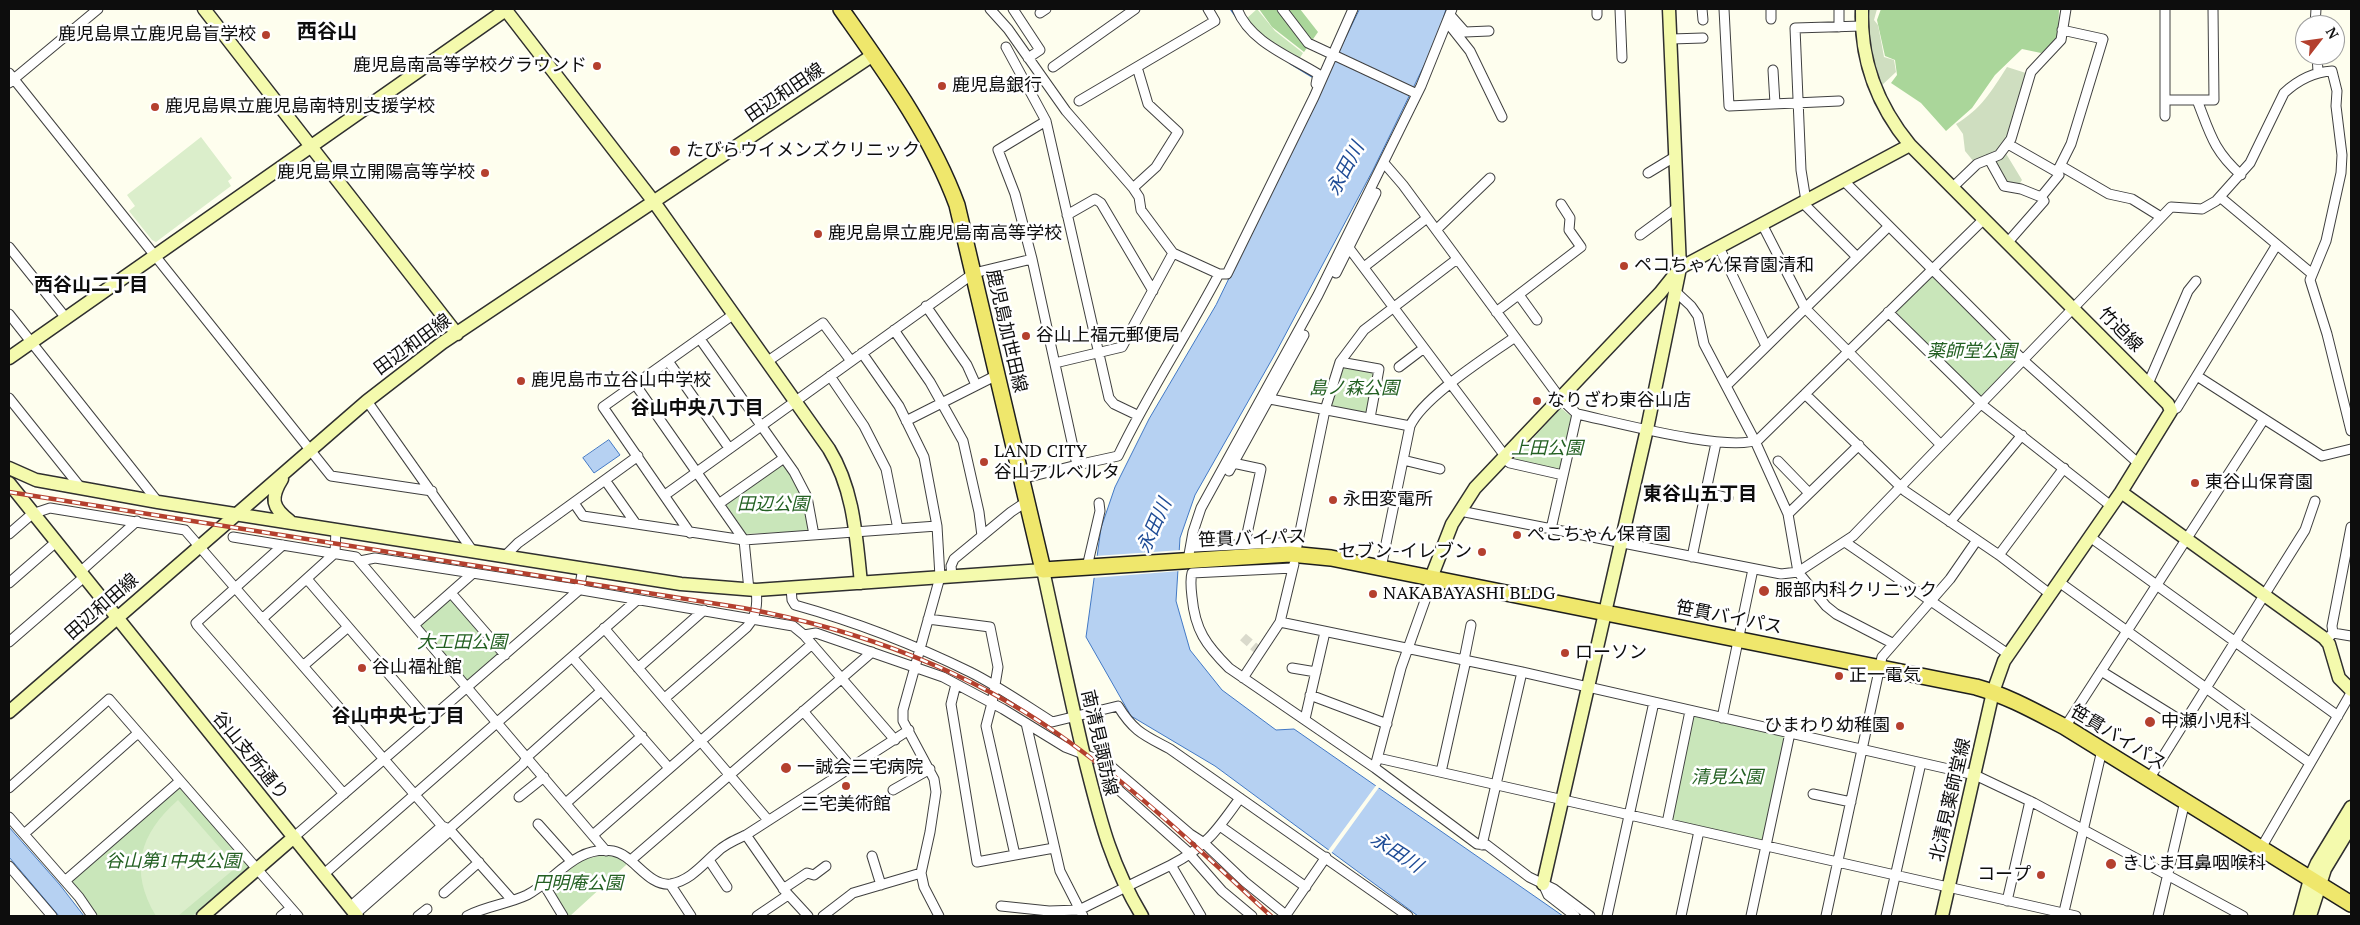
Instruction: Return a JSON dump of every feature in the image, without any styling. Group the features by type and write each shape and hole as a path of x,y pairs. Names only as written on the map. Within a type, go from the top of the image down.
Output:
{"main road":[{"name":"鹿児島加世田線","path":"841,9 873,55 948,179 957,205 974,273 996,375 1043,570"},
{"name":"笹貫バイパス","path":"1043,570 1296,554 1331,558 1880,667 1994,692 2065,727 2351,904"}],"street":[{"path":"98,9 10,78 331,476 432,491"},
{"path":"204,9 458,334"},
{"path":"9,358 506,9 654,202 829,449 844,477 856,532 861,583"},
{"path":"990,9 1008,29 1066,111 1140,197 1142,210 1173,253 1219,274 1226,274 1314,96 1353,9"},
{"path":"1013,9 1040,50 1028,58"},
{"path":"1053,67 1135,9"},
{"path":"1079,101 1215,21 1208,9"},
{"path":"1237,9 1241,20 1253,34 1318,74 1314,96"},
{"path":"1282,9 1308,43 1417,94"},
{"path":"1620,9 1622,58"},
{"path":"1575,916 1548,895 1543,884 1647,429 1680,268 1669,9"},
{"path":"1702,9 1703,20"},
{"path":"1724,9 1729,106 1839,100"},
{"path":"1771,9 1771,19"},
{"path":"1839,9 1839,27"},
{"name":"竹迫線","path":"1862,9 1865,47 1879,100 1896,128 1910,145 2168,404 2171,411"},
{"path":"1953,187 1977,164 1999,155 2011,140 2031,72 2061,40 2066,9"},
{"path":"2165,9 2165,116"},
{"path":"2165,100 2214,100 2213,9"},
{"path":"1450,15 1465,32 1489,31"},
{"path":"1296,554 1245,543 1195,547 1196,537 1205,512 1270,399 1349,248 1450,15"},
{"path":"1450,15 1502,117"},
{"path":"1857,257 1804,202 1800,170 1795,28 1862,26"},
{"path":"2041,196 2059,175 2059,169 2077,127 2103,39 2062,30"},
{"path":"1671,39 1703,38"},
{"path":"1006,47 1046,121 1109,398 1114,404 1137,415"},
{"name":"田辺和田線","path":"9,712 366,401 458,334 873,55"},
{"path":"2318,65 2318,72"},
{"path":"1133,188 1156,167 1178,132 1148,104 1137,67"},
{"path":"1773,70 1775,104"},
{"path":"1460,511 1753,569 1781,574 1798,572 1852,536 2161,217 2174,206 2202,209 2212,205 2250,163 2284,93 2294,85 2318,72 2332,71 2336,91 2342,162 2326,241 2311,273 2311,286 2327,334 2351,431"},
{"path":"2196,100 2224,160 2241,175"},
{"path":"1046,121 998,150 1015,194 1032,260 1077,465"},
{"path":"2008,144 2109,194 2132,199 2161,217"},
{"path":"1375,768 1408,648 1427,595 1431,578 1452,524 1475,488 1660,293 1680,268 1910,145"},
{"path":"1648,173 1676,156"},
{"path":"1989,159 2004,186 2021,189 2041,196 2044,200 2008,242"},
{"path":"1386,165 1560,398 1576,414 1716,443 1755,441 1984,219"},
{"path":"1188,560 1193,532 1201,508 1318,296 1386,165"},
{"path":"1436,230 1490,178"},
{"path":"1844,181 2022,359 2139,464"},
{"path":"2220,197 2276,246 2311,273"},
{"path":"1068,215 1095,199 1101,203 1152,291"},
{"path":"1496,312 1581,247 1569,230 1570,218 1561,204"},
{"path":"1640,235 1678,209"},
{"path":"1364,267 1427,218"},
{"path":"1762,224 1805,308 1941,445"},
{"path":"1726,385 1889,226"},
{"path":"1994,692 2008,654 2121,492 2171,411 2177,408 2276,246"},
{"path":"9,247 66,318"},
{"path":"1719,247 1766,346"},
{"path":"1349,248 1504,457 1510,462 1563,475"},
{"path":"1054,363 1122,347 1173,253"},
{"path":"1243,678 1280,622 1296,554 1325,410 1340,362 1364,330 1457,259"},
{"path":"665,495 974,273 1032,260"},
{"path":"1021,478 1118,456 1137,415 1192,324 1219,274"},
{"path":"2148,384 2188,291 2196,281"},
{"path":"1676,292 1696,311 1704,344 1755,441 1788,514 1798,572 1826,606 1836,614 1892,643"},
{"path":"1519,295 1537,320"},
{"path":"926,306 967,365 976,385"},
{"path":"1888,312 1981,403 2111,506"},
{"path":"9,314 158,502"},
{"path":"690,532 603,407 734,314"},
{"path":"768,362 823,324 851,361"},
{"path":"894,330 930,382 963,441 979,512 982,536"},
{"path":"1381,568 1410,426 1418,411 1515,337"},
{"path":"700,339 784,458 807,497 814,535"},
{"path":"1399,367 1424,348"},
{"path":"862,353 899,406 924,457 946,577"},
{"path":"668,361 728,448"},
{"path":"1340,362 1380,369 1370,418"},
{"path":"906,421 996,375"},
{"path":"830,376 864,426 886,469 898,529"},
{"path":"2197,376 2322,456 2351,449"},
{"path":"635,384 720,503 744,540 752,590 757,605 754,619 665,698"},
{"path":"1805,394 1900,487 1999,555 2050,594"},
{"path":"9,398 81,488"},
{"path":"1270,399 1410,426"},
{"path":"366,401 432,491 472,550"},
{"path":"1551,529 1576,414"},
{"path":"2065,727 2158,586 2264,419"},
{"path":"1950,522 2022,435"},
{"path":"1692,557 1716,443"},
{"path":"1788,514 1858,445"},
{"path":"505,556 518,543 638,456"},
{"path":"720,503 784,458"},
{"path":"1403,460 1440,469"},
{"path":"1778,461 1810,493"},
{"path":"1233,463 1261,469 1245,543"},
{"path":"9,468 36,480"},
{"path":"1999,555 2064,468"},
{"path":"288,470 274,492 274,499 277,510 292,522"},
{"path":"13,492 28,480 36,480 158,502 681,584 752,590 1043,570"},
{"path":"605,480 636,524"},
{"name":"谷山支所通り","path":"13,492 117,617 179,697 354,913"},
{"path":"1706,492 1728,498"},
{"path":"2121,492 2263,595 2329,637 2351,636"},
{"path":"2149,779 2305,530 2315,501"},
{"path":"939,916 924,887 921,873 936,792 930,769 903,721 903,710 928,619 952,562 1026,502"},
{"path":"574,503 583,516 744,540 937,526"},
{"path":"1087,567 1100,511 1098,503"},
{"path":"9,534 32,514 50,508 185,530 384,759 512,900"},
{"path":"9,642 137,521"},
{"path":"2261,848 2351,691 2339,678 2329,644 2329,637 2351,527"},
{"path":"262,619 335,553 336,530"},
{"path":"233,537 356,557 606,851"},
{"path":"2090,537 2338,716"},
{"path":"1829,916 1838,862 1883,654 1950,579 1977,540"},
{"path":"9,583 56,542"},
{"path":"1845,542 2008,654"},
{"path":"283,545 196,623 344,794"},
{"path":"1296,554 1192,573 1193,612 1200,633 1217,656 1243,678 1375,768 1447,822 1482,845 1487,846 1529,877 1554,889 1590,916"},
{"path":"360,561 375,558 704,610 793,626 804,635 895,740"},
{"path":"203,916 580,590 583,568"},
{"path":"1722,718 1740,640 1753,569"},
{"name":"南清見諏訪線","path":"1043,570 1074,716 1106,840 1126,888 1142,916"},
{"path":"414,625 473,573"},
{"path":"307,579 429,721"},
{"path":"2059,582 2310,763"},
{"path":"791,588 792,600 795,605 888,634 970,672 1052,722 1118,706 1129,723 1138,732 1170,749 1326,857 1403,915"},
{"path":"451,592 505,655"},
{"path":"324,874 637,600"},
{"path":"638,668 704,610"},
{"path":"928,619 990,627 998,667 986,726 1015,855"},
{"path":"1280,622 1522,672 1975,775 2030,801 2168,875 2228,912 2243,916"},
{"path":"1441,772 1471,625"},
{"path":"303,666 348,627"},
{"path":"604,628 768,820"},
{"path":"1304,719 1326,632"},
{"path":"804,635 816,633 914,665 992,703 1065,748 1107,763 1287,916 1326,857"},
{"path":"593,835 812,644"},
{"path":"631,862 802,711 872,652"},
{"path":"572,657 669,768"},
{"path":"1292,668 1316,672"},
{"path":"1482,845 1522,672"},
{"path":"2101,672 2184,722"},
{"path":"956,684 951,704 976,862 1054,848"},
{"path":"354,913 448,828 523,764 527,757 601,691"},
{"name":"北清見薬師堂線","path":"1942,916 1994,692"},
{"path":"1310,695 1387,724"},
{"path":"9,788 109,699 298,916"},
{"path":"1607,916 1654,702"},
{"path":"802,711 851,767"},
{"path":"1667,823 1690,711"},
{"path":"1026,723 1060,871 1081,913"},
{"path":"467,916 528,894 571,861 589,854 606,851 624,855 655,880 670,884 695,874 727,844 746,835 909,730"},
{"path":"24,834 138,733"},
{"path":"1751,916 1790,733"},
{"path":"566,803 642,736"},
{"path":"2063,915 2102,750"},
{"path":"1378,758 1896,875 2063,915 2076,916"},
{"path":"1886,916 1921,763"},
{"path":"893,790 930,769"},
{"path":"519,797 544,777"},
{"path":"65,881 180,781"},
{"path":"1111,784 1191,854 1222,891 1252,916"},
{"path":"1813,794 1851,802"},
{"path":"1001,906 1029,912 1081,913 1191,854 1204,844 1220,826 1240,798"},
{"path":"2007,901 2030,801"},
{"path":"2158,916 2185,801"},
{"path":"2310,916 2317,863 2351,808"},
{"path":"9,817 80,897 92,916"},
{"path":"538,824 571,861"},
{"path":"1220,826 1306,886"},
{"path":"2300,916 2315,882 2351,826"},
{"path":"1681,916 1699,831"},
{"path":"746,835 786,892 808,916"},
{"path":"872,856 881,885"},
{"path":"709,860 727,886"},
{"path":"444,893 479,862"},
{"path":"1171,865 1201,916"},
{"path":"9,866 52,916"},
{"path":"757,916 807,873 814,875 826,866"},
{"path":"824,916 849,896 921,873"},
{"path":"543,884 563,916"},
{"path":"670,884 691,916"},
{"path":"281,916 291,908"},
{"path":"418,916 426,909"}],"green space":[{"path":"1257,9 1275,31 1303,53 1299,59 1257,33 1246,19"},
{"path":"1259,9 1300,9 1318,32 1304,52 1272,27"},
{"path":"1869,9 1877,9 1874,20 1878,25 1884,57 1894,60 1896,72 1880,87 1870,43"},
{"path":"1881,9 2059,9 2058,40 2041,53 2022,49 1995,75 1972,108 1946,131 1921,103 1891,83 1897,75 1895,60 1885,56 1877,20"},
{"path":"2007,67 2029,74 2008,136 2002,147 2022,180 2018,186 2006,184 1988,156 1974,162 1965,151 1963,134 1956,124 1979,106"},
{"path":"201,137 232,178 228,181 231,186 156,242 152,240 129,211 135,206 127,195"},
{"name":"薬師堂公園","path":"1931,276 1934,276 2016,361 1982,395 1978,395 1897,313 1896,310"},
{"name":"島ノ森公園","path":"1343,366 1376,373 1366,415 1333,409 1330,406"},
{"name":"上田公園","path":"1561,408 1572,417 1561,472 1513,460"},
{"name":"田辺公園","path":"781,464 785,465 790,472 797,487 809,528 806,531 746,534 727,506 727,503"},
{"name":"大工田公園","path":"449,599 452,599 498,651 498,655 469,680 466,680 421,627 421,623"},
{"name":"清見公園","path":"1694,715 1783,735 1785,739 1764,838 1761,841 1671,820 1691,717"},
{"name":"谷山第1中央公園","path":"177,787 181,789 248,865 248,868 193,916 97,916 72,882 73,878"},
{"path":"178,800 234,864 233,870 178,916 156,916 143,884 142,854 154,826"},
{"name":"円明庵公園","path":"604,855 616,857 626,862 626,865 570,916 567,916 549,887 550,883 580,860"}],"water":[{"name":"永田川","path":"1360,9 1446,9 1437,39 1373,170 1275,354 1195,495 1180,538 1176,601 1190,650 1222,690 1276,730 1294,729 1563,916 1418,916 1215,766 1131,716 1086,637 1101,528 1115,487 1149,419 1216,305"},
{"path":"609,440 620,455 594,473 583,458"},
{"path":"9,827 60,885 84,916 59,916 9,857"}],"pier":[{"path":"1182,550 1180,571 1092,578 1095,556"},
{"path":"1377,784 1380,786 1330,855 1327,852"}],"waterway":[{"path":"1231,9 1240,22"},
{"path":"1290,63 1313,77"}],"tunnel":[{"path":"1243,637 1260,652"}],"railway":[{"path":"9,492 743,608 827,627 868,640 908,654 985,689 1022,710 1058,734 1141,798 1271,916"}],"place":[{"name":"鹿児島県立鹿児島盲学校","path":"266,35"},
{"name":"鹿児島南高等学校グラウンド","path":"597,66"},
{"name":"鹿児島銀行","path":"942,86"},
{"name":"鹿児島県立鹿児島南特別支援学校","path":"155,107"},
{"name":"たびらウイメンズクリニック","path":"675,151"},
{"name":"鹿児島県立開陽高等学校","path":"485,173"},
{"name":"鹿児島県立鹿児島南高等学校","path":"818,234"},
{"name":"ペコちゃん保育園清和","path":"1624,266"},
{"name":"谷山上福元郵便局","path":"1026,336"},
{"name":"鹿児島市立谷山中学校","path":"521,381"},
{"name":"なりざわ東谷山店","path":"1537,401"},
{"name":"LAND CITY 谷山アルベルタ","path":"984,462"},
{"name":"東谷山保育園","path":"2195,483"},
{"name":"永田変電所","path":"1333,500"},
{"name":"ぺこちゃん保育園","path":"1517,535"},
{"name":"セブン-イレブン","path":"1482,552"},
{"name":"服部内科クリニック","path":"1764,591"},
{"name":"NAKABAYASHI BLDG","path":"1373,594"},
{"name":"ローソン","path":"1565,653"},
{"name":"谷山福祉館","path":"362,668"},
{"name":"正一電気","path":"1839,676"},
{"name":"中瀬小児科","path":"2150,722"},
{"name":"ひまわり幼稚園","path":"1900,726"},
{"name":"一誠会三宅病院","path":"786,768"},
{"name":"三宅美術館","path":"846,786"},
{"name":"きじま耳鼻咽喉科","path":"2111,864"},
{"name":"コープ","path":"2041,875"}],"district":[{"name":"西谷山","path":"327,32"},
{"name":"西谷山二丁目","path":"91,286"},
{"name":"谷山中央八丁目","path":"697,409"},
{"name":"東谷山五丁目","path":"1700,495"},
{"name":"谷山中央七丁目","path":"398,717"}]}
